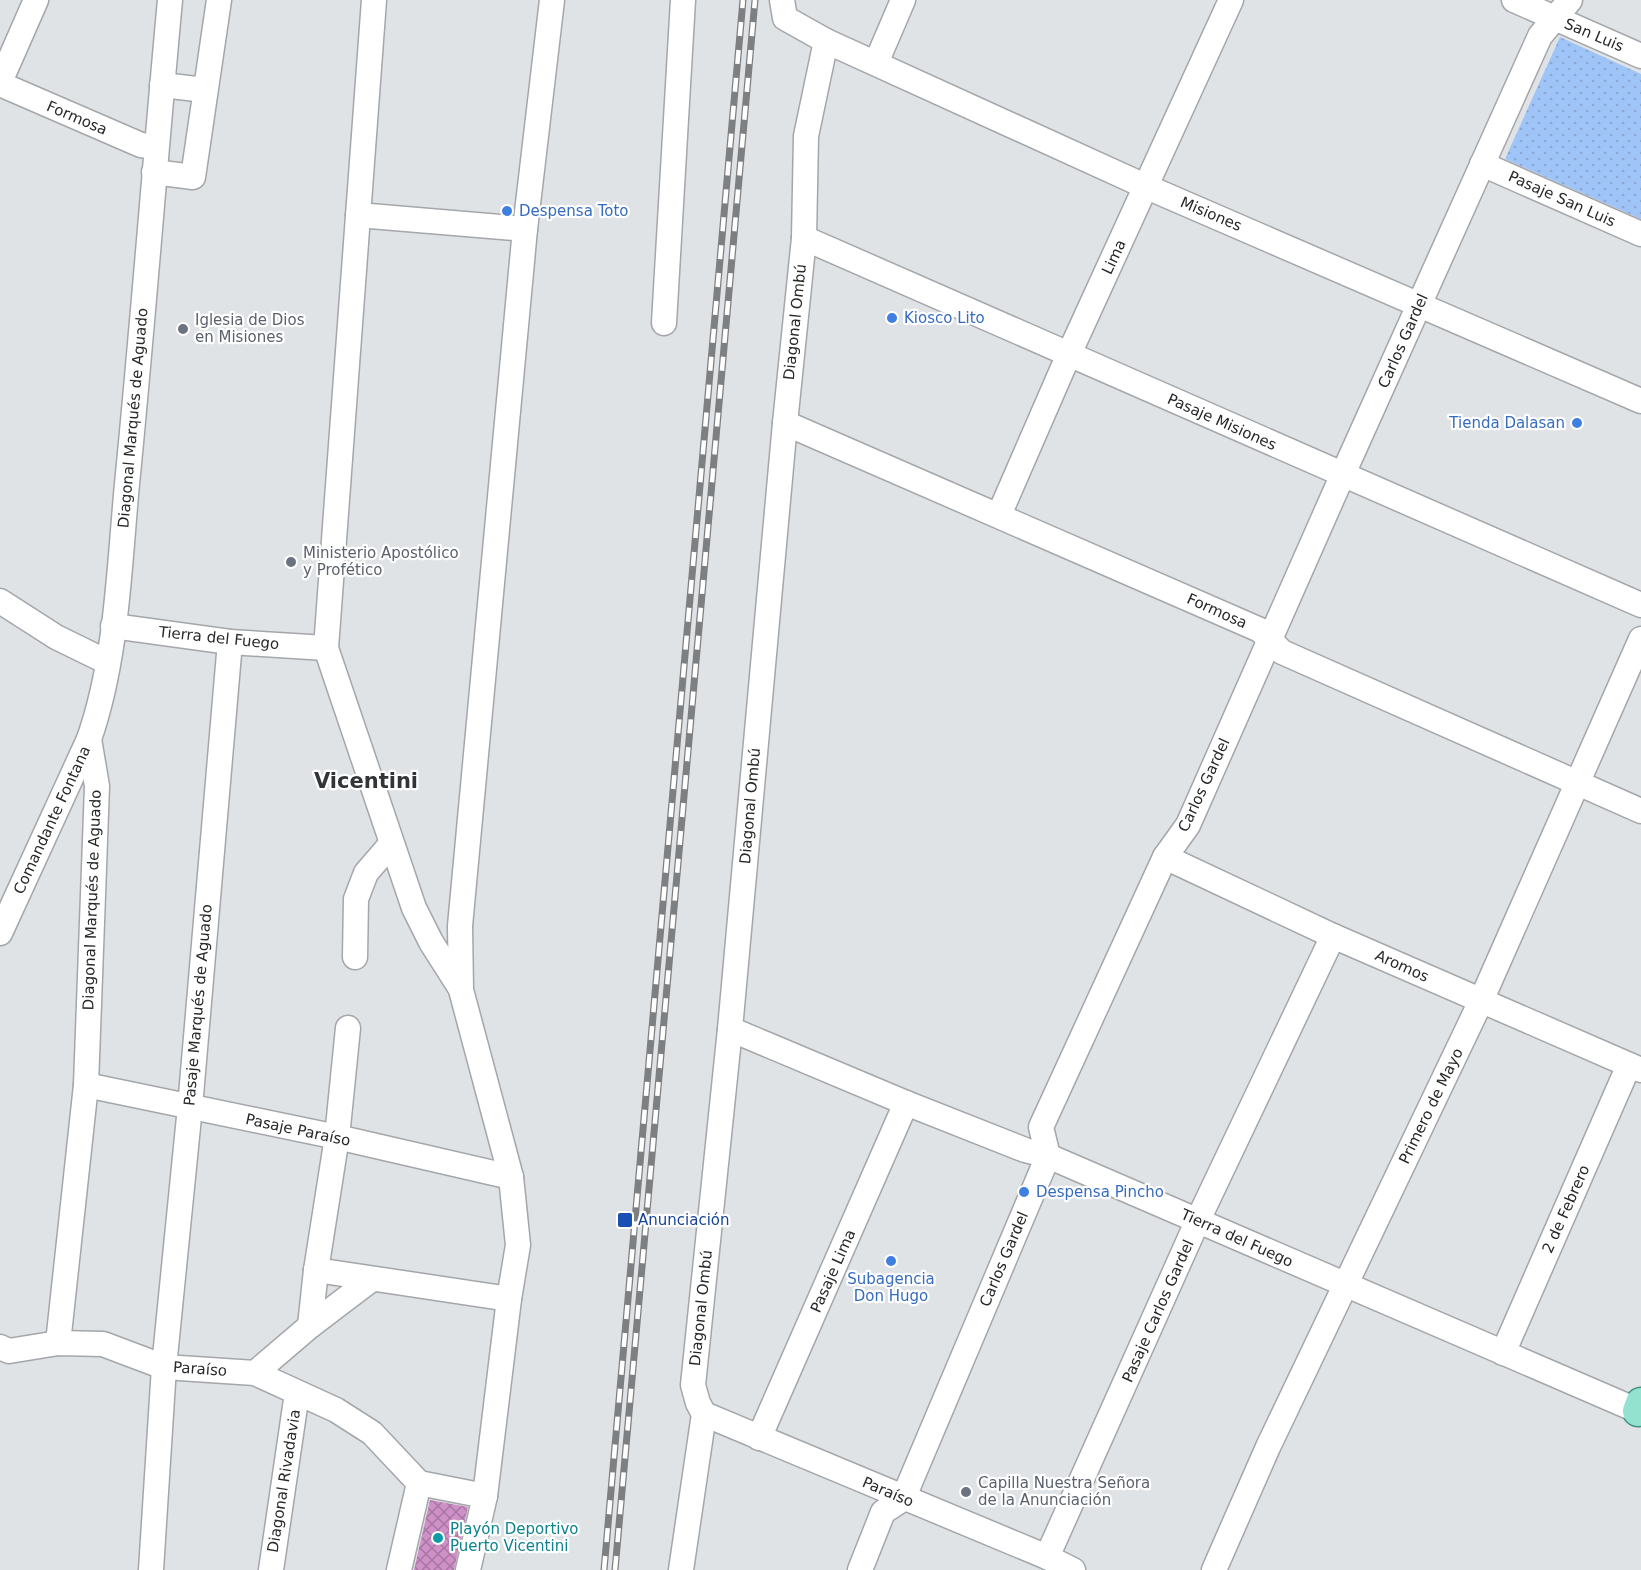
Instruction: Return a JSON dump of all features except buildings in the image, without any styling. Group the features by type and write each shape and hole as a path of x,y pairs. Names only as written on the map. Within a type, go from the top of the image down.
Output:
{"street":[{"path":"0,83 36,0"},
{"name":"Diagonal Marqués de Aguado","path":"58,1343 86,1085 97,786 89,739 99,710 113,626 140,356 170,0"},
{"path":"154,172 193,177 219,0"},
{"path":"374,0 326,648 414,908 431,942 461,990"},
{"path":"468,1570 485,1496 508,1299 518,1245 511,1177 461,990 460,926 525,229 552,0"},
{"path":"664,323 683,0"},
{"path":"876,63 903,0"},
{"name":"Lima","path":"999,515 1069,354 1231,0"},
{"name":"San Luis","path":"1514,0 1641,56"},
{"name":"Carlos Gardel","path":"860,1570 884,1512 903,1499 1048,1156 1041,1127 1165,857 1188,825 1540,36 1570,0"},
{"name":"Misiones","path":"784,9 826,41 1147,187 1641,401"},
{"name":"Diagonal Ombú","path":"681,1570 704,1414 693,1385 730,1029 804,238 806,136 826,41"},
{"name":"Formosa","path":"0,83 141,145 156,147"},
{"path":"162,85 205,90"},
{"name":"Pasaje San Luis","path":"1482,164 1641,234"},
{"path":"358,215 525,229"},
{"name":"Pasaje Misiones","path":"804,238 1641,605"},
{"name":"Formosa","path":"785,423 1260,630 1282,652 1641,811"},
{"path":"0,601 56,636 107,662"},
{"name":"Tierra del Fuego","path":"113,626 230,642 326,648"},
{"name":"Primero de Mayo","path":"1214,1570 1268,1447 1481,1001 1641,639"},
{"name":"Pasaje Marqués de Aguado","path":"164,1367 190,1107 230,642"},
{"name":"Comandante Fontana","path":"0,933 89,739"},
{"path":"355,957 356,899 366,873 392,844"},
{"name":"Aromos","path":"1165,857 1333,936 1635,1067"},
{"name":"Pasaje Carlos Gardel","path":"1047,1557 1198,1220 1333,936"},
{"path":"309,1326 337,1137 348,1028"},
{"name":"Tierra del Fuego","path":"730,1029 906,1103 1025,1150 1048,1156 1345,1286 1640,1409"},
{"name":"2 de Febrero","path":"1503,1353 1635,1067"},
{"name":"Pasaje Paraíso","path":"86,1085 337,1137 511,1177"},
{"name":"Pasaje Lima","path":"759,1438 906,1103"},
{"path":"316,1270 508,1299"},
{"path":"255,1374 309,1326 372,1279"},
{"name":"Paraíso","path":"0,1347 9,1350 58,1343 103,1344 164,1367 255,1374 336,1410 372,1433 419,1483"},
{"path":"151,1570 164,1367"},
{"name":"Diagonal Rivadavia","path":"270,1570 297,1393"},
{"name":"Paraíso","path":"704,1414 903,1499 1047,1557 1073,1570"},
{"path":"399,1570 419,1483 485,1496"}],"shaded area":[{"path":"1560,37 1641,74 1641,219 1505,159"}],"railway":[{"path":"604,1570 743,0"},
{"path":"615,1570 755,0"}],"place":[{"name":"Despensa Toto","path":"507,211"},
{"name":"Kiosco Lito","path":"892,318"},
{"name":"Iglesia de Dios en Misiones","path":"183,329"},
{"name":"Tienda Dalasan","path":"1577,423"},
{"name":"Ministerio Apostólico y Profético","path":"291,562"},
{"name":"Despensa Pincho","path":"1024,1192"},
{"name":"Anunciación","path":"625,1220"},
{"name":"Subagencia Don Hugo","path":"891,1261"},
{"name":"Capilla Nuestra Señora de la Anunciación","path":"966,1492"},
{"name":"Playón Deportivo Puerto Vicentini","path":"438,1538"}],"district":[{"name":"Vicentini","path":"366,781"}]}
